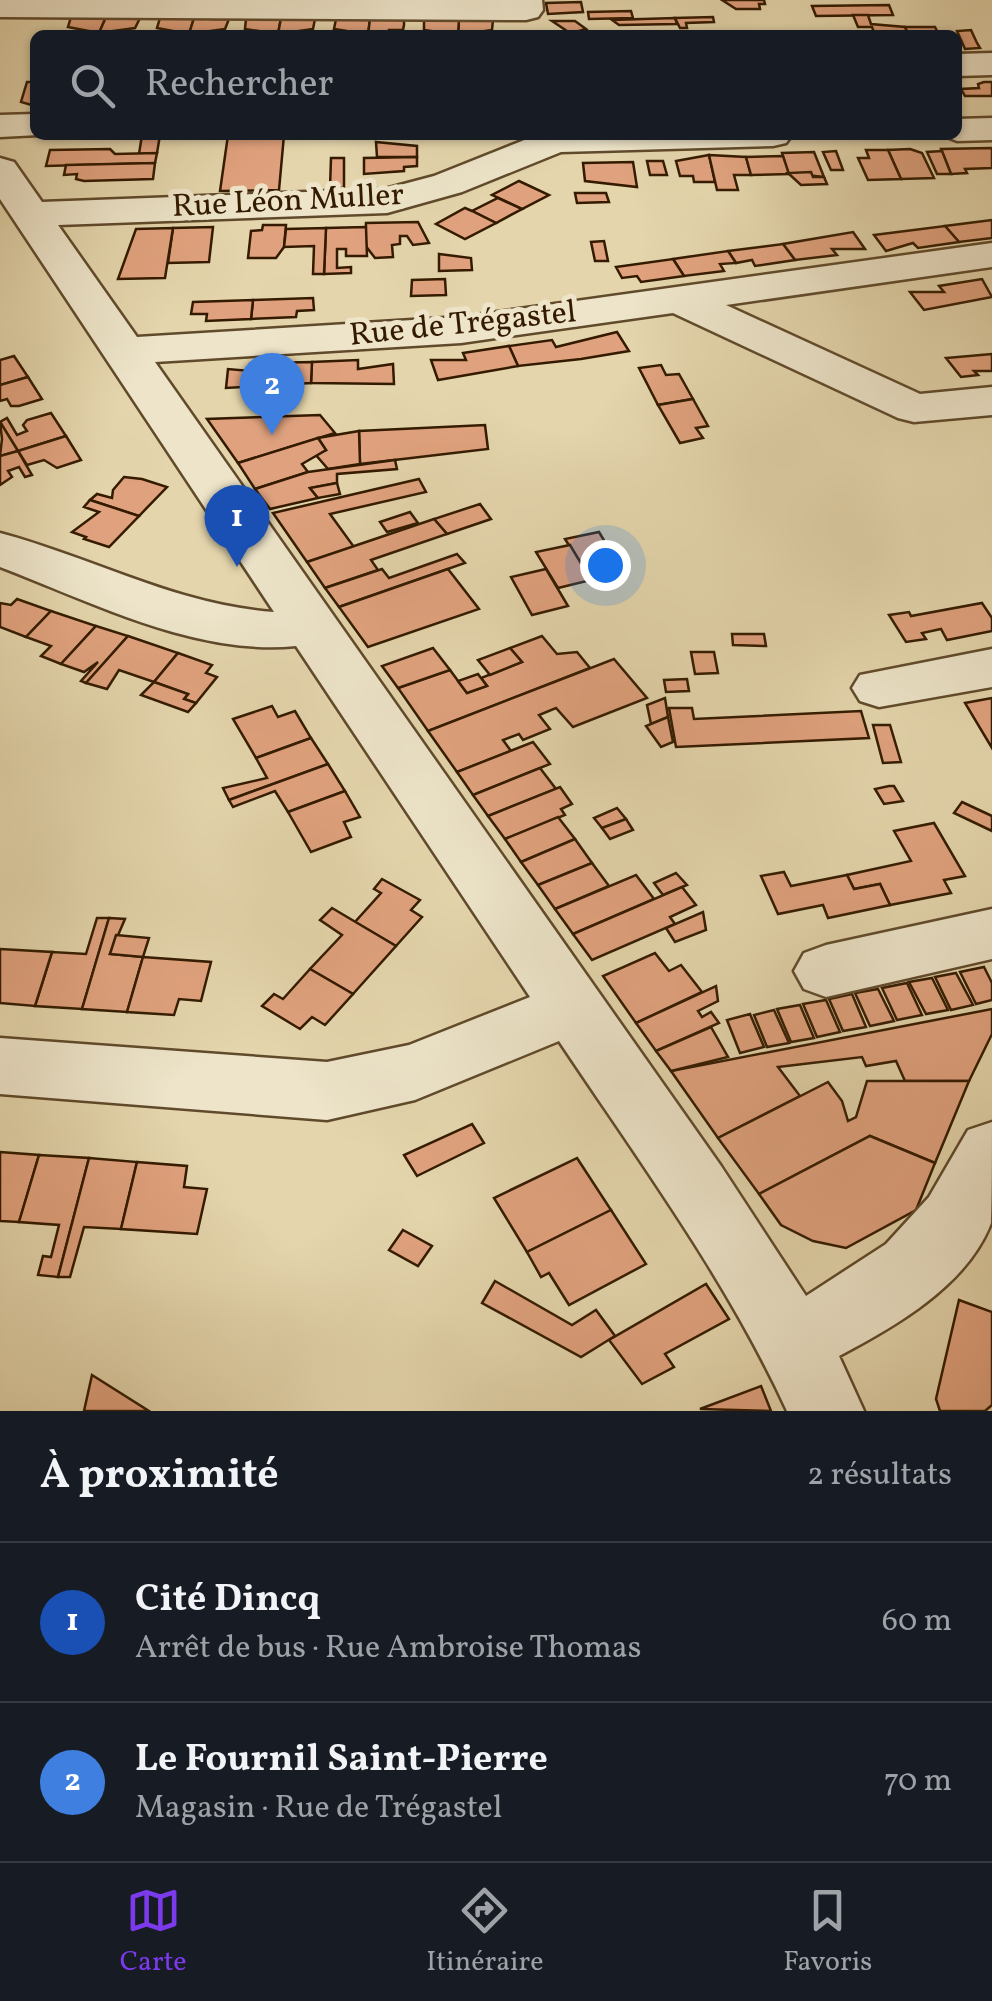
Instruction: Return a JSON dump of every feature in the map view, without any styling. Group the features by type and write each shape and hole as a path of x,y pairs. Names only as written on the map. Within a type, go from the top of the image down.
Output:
{"street":[{"path":"0,7 526,5"},
{"path":"962,65 992,64"},
{"path":"0,126 30,125"},
{"path":"962,130 992,129"},
{"name":"Rue Léon Muller","path":"14,197 370,203 404,198 448,184 556,140"},
{"path":"448,184 461,162 457,146"},
{"path":"14,197 126,351 627,1084 793,1342 826,1411"},
{"name":"Rue de Trégastel","path":"126,351 435,332 992,255"},
{"path":"680,300 914,408 992,401"},
{"path":"0,549 224,626 284,632 314,626"},
{"path":"879,688 992,668"},
{"path":"826,971 992,934"},
{"path":"0,1066 326,1091 415,1072 574,1007"},
{"path":"793,1342 878,1296 924,1260 956,1223 992,1152"}],"building":[{"path":"722,0 764,0 765,4 759,4 760,9 736,9"},
{"path":"581,2 583,12 548,14 546,3"},
{"path":"889,5 893,15 816,16 812,6"},
{"path":"631,11 633,18 589,19 588,12"},
{"path":"853,15 868,15 871,24 906,30 873,30 858,27"},
{"path":"71,17 106,17 100,30 68,27"},
{"path":"106,17 140,18 135,28 100,30"},
{"path":"713,17 714,22 686,23 687,28 680,28 675,18"},
{"path":"160,18 194,18 190,30 168,30 157,28"},
{"path":"194,18 229,19 225,29 190,30"},
{"path":"281,18 279,30 245,29 246,19"},
{"path":"281,18 315,19 313,29 279,30"},
{"path":"675,18 677,24 619,25 612,20"},
{"path":"336,19 370,19 369,30 334,29"},
{"path":"370,19 404,20 403,30 369,30"},
{"path":"459,19 493,20 492,30 458,30"},
{"path":"459,19 458,30 424,30 424,20"},
{"path":"552,21 575,21 586,29 582,30 566,30"},
{"path":"905,27 936,30 906,30"},
{"path":"971,30 980,48 965,49 962,31"},
{"path":"27,82 30,82 30,105 21,102"},
{"path":"992,82 992,96 965,96 962,89 979,88 978,84"},
{"path":"141,140 159,140 157,153 139,154"},
{"path":"227,140 284,140 279,190 220,191"},
{"path":"376,142 417,146 417,157 377,157"},
{"path":"992,148 992,168 951,174 941,149"},
{"path":"110,149 115,154 157,153 155,163 46,166 50,150"},
{"path":"866,150 888,150 901,179 868,180 858,158 869,158"},
{"path":"888,150 922,153 934,178 901,179"},
{"path":"836,151 843,170 831,170 823,152"},
{"path":"942,151 951,174 937,174 927,152"},
{"path":"814,152 824,177 788,173 782,153"},
{"path":"709,155 715,182 694,182 693,176 680,176 676,161"},
{"path":"709,155 746,157 751,175 734,175 738,190 717,190"},
{"path":"783,156 789,174 751,175 746,157"},
{"path":"417,157 417,166 404,167 404,171 364,174 364,158"},
{"path":"331,158 344,158 344,188 330,188"},
{"path":"647,161 663,161 667,175 650,175"},
{"path":"633,162 637,187 585,181 583,163"},
{"path":"155,163 153,179 84,181 76,179 77,174 64,175 66,165"},
{"path":"811,172 813,177 824,177 827,184 801,185 788,173"},
{"path":"519,181 549,195 522,209 492,195"},
{"path":"575,193 606,193 609,202 577,203"},
{"path":"498,198 522,209 496,223 472,211"},
{"path":"465,208 496,223 465,239 436,224"},
{"path":"992,220 992,238 959,242 945,226"},
{"path":"418,222 429,243 413,245 407,236 400,236 400,244 392,245 393,257 375,258 365,245 366,223"},
{"path":"263,225 286,225 284,247 276,258 248,258 251,231 262,230"},
{"path":"945,226 959,242 918,248 913,243 886,251 874,235"},
{"path":"213,227 209,262 168,263 173,228"},
{"path":"366,227 367,256 346,256 346,249 337,249 337,268 351,267 351,273 324,274 326,228"},
{"path":"173,228 165,278 118,279 136,229"},
{"path":"326,228 324,274 313,274 314,246 284,247 286,229"},
{"path":"853,232 865,249 832,249 837,255 795,260 783,244"},
{"path":"604,241 608,261 595,261 591,242"},
{"path":"783,244 795,260 755,266 752,260 736,263 728,251"},
{"path":"728,251 736,263 720,264 724,271 684,276 673,259"},
{"path":"439,254 471,258 472,270 439,271"},
{"path":"673,259 684,276 641,282 637,276 622,278 616,267"},
{"path":"445,279 446,295 411,296 412,280"},
{"path":"982,279 992,297 924,310 910,292 944,292 939,286"},
{"path":"313,298 314,310 297,311 296,317 251,319 253,300"},
{"path":"253,300 251,319 206,321 207,314 191,314 193,302"},
{"path":"617,332 629,351 518,366 509,346 552,340 556,347"},
{"path":"509,346 518,366 438,380 431,360 466,360 463,353"},
{"path":"992,354 992,371 974,371 978,375 961,377 946,358"},
{"path":"14,356 28,377 0,385 0,360"},
{"path":"358,360 358,369 393,364 394,384 311,383 312,362"},
{"path":"312,362 311,383 226,388 228,369 263,372 264,363"},
{"path":"661,365 666,375 679,374 693,399 658,405 639,368"},
{"path":"28,377 42,399 19,406 11,406 7,399 0,401 0,385"},
{"path":"693,399 708,426 696,428 703,438 680,443 658,405"},
{"path":"51,413 66,436 18,451 0,422 7,418 17,435 27,431 23,425 27,420"},
{"path":"320,415 335,433 238,463 207,419"},
{"path":"0,422 18,451 0,456"},
{"path":"485,425 488,449 360,464 359,431"},
{"path":"359,431 360,464 328,469 315,454 326,450 318,438"},
{"path":"66,436 81,460 57,468 44,460 27,465 18,451"},
{"path":"318,438 326,450 302,464 308,472 255,489 238,463"},
{"path":"18,451 32,475 25,477 19,467 8,471 12,477 0,485 0,456"},
{"path":"395,460 397,469 337,474 337,483 310,488 318,498 270,509 255,489 308,472"},
{"path":"124,477 167,487 139,516 90,500 97,494 112,498 113,490"},
{"path":"419,479 426,492 330,514 354,547 307,562 273,513"},
{"path":"337,483 340,494 318,498 310,488"},
{"path":"90,500 139,516 109,547 84,539 72,532 99,512 84,507"},
{"path":"480,504 491,519 447,534 434,519"},
{"path":"410,512 418,523 387,532 380,522"},
{"path":"434,519 447,534 371,560 378,570 325,588 307,562"},
{"path":"599,532 620,567 588,575 565,539"},
{"path":"570,545 591,580 558,588 536,552"},
{"path":"457,554 465,563 339,607 325,588 382,569 389,578"},
{"path":"448,569 479,609 368,647 339,607"},
{"path":"546,569 568,606 532,615 511,577"},
{"path":"17,599 51,611 26,637 0,627 0,603 11,605"},
{"path":"982,603 992,618 992,631 947,640 941,629 922,633 926,639 906,642 889,615 909,612 911,616"},
{"path":"51,611 96,626 61,664 41,656 51,646 26,637"},
{"path":"96,626 128,636 86,683 81,681 98,662 84,672 61,664"},
{"path":"732,634 764,634 766,646 733,645"},
{"path":"128,636 178,653 154,682 119,670 107,689 86,683"},
{"path":"542,636 557,654 577,652 590,668 428,731 398,688 450,670 467,693 487,686 481,678 522,662 510,648"},
{"path":"433,648 450,670 398,688 382,666"},
{"path":"510,648 522,662 490,675 478,660"},
{"path":"691,652 714,652 718,673 695,674"},
{"path":"178,653 212,665 206,673 217,677 196,703 184,699 188,694 154,682"},
{"path":"614,659 647,698 573,727 556,708 539,715 550,729 523,740 519,734 503,740 511,751 457,772 428,731"},
{"path":"478,674 487,686 467,693 458,681"},
{"path":"687,679 689,691 666,692 664,680"},
{"path":"154,682 188,694 184,699 196,703 188,712 141,695"},
{"path":"665,698 668,717 651,724 647,705"},
{"path":"992,698 992,748 965,703"},
{"path":"272,706 278,717 295,711 311,738 256,758 233,719"},
{"path":"669,708 692,708 694,719 861,711 869,738 676,747"},
{"path":"668,717 673,742 661,747 646,726"},
{"path":"873,725 890,725 901,762 883,763"},
{"path":"311,738 328,764 229,800 223,788 267,778 256,758"},
{"path":"533,742 550,764 473,795 457,772"},
{"path":"328,764 345,791 288,812 275,791 233,807 229,800"},
{"path":"540,768 556,789 488,816 473,795"},
{"path":"894,786 903,801 884,804 875,789"},
{"path":"560,787 572,804 561,809 565,815 505,839 488,816"},
{"path":"345,791 360,817 344,822 351,837 311,852 288,812"},
{"path":"962,802 992,816 992,831 954,813"},
{"path":"617,808 626,819 602,828 594,818"},
{"path":"558,817 575,839 521,862 505,839"},
{"path":"626,819 633,830 610,839 602,828"},
{"path":"934,823 965,876 944,880 951,893 890,905 880,884 854,889 847,875 911,861 894,831"},
{"path":"575,839 592,863 538,885 521,862"},
{"path":"592,863 609,886 555,909 538,885"},
{"path":"784,872 791,886 847,875 854,889 880,884 890,905 828,918 823,905 778,914 761,876"},
{"path":"676,873 687,885 663,895 654,883"},
{"path":"636,875 654,899 573,934 555,909"},
{"path":"382,879 420,900 411,910 422,917 396,946 355,922 381,893 374,889"},
{"path":"682,887 696,905 670,917 675,924 592,960 573,934"},
{"path":"332,908 396,946 353,994 310,969 342,935 320,920"},
{"path":"703,912 706,930 675,942 666,928"},
{"path":"97,918 109,918 82,1009 35,1006 52,952 86,954"},
{"path":"109,918 125,919 110,954 143,957 127,1012 82,1009"},
{"path":"116,935 149,938 143,957 110,954"},
{"path":"0,949 52,952 35,1006 0,1003"},
{"path":"655,953 669,971 681,965 702,992 636,1023 603,976"},
{"path":"143,957 211,962 201,1001 179,999 174,1015 127,1012"},
{"path":"984,967 992,983 992,1000 976,1004 960,972"},
{"path":"310,969 353,994 325,1025 312,1017 300,1029 262,1006 274,994 283,999"},
{"path":"956,973 973,1005 951,1010 935,977"},
{"path":"932,978 948,1010 926,1014 909,982"},
{"path":"907,983 922,1015 897,1020 882,988"},
{"path":"716,986 718,1001 698,1011 702,1017 711,1012 719,1023 656,1051 636,1023"},
{"path":"878,989 894,1021 870,1026 855,993"},
{"path":"852,994 866,1027 843,1031 829,999"},
{"path":"826,1000 840,1032 817,1037 803,1004"},
{"path":"800,1005 814,1038 791,1042 777,1009"},
{"path":"992,1009 992,1034 969,1081 905,1081 896,1061 866,1066 862,1057 778,1067 800,1096 718,1138 671,1071"},
{"path":"774,1010 789,1043 767,1047 754,1015"},
{"path":"750,1014 764,1047 740,1053 727,1020"},
{"path":"711,1027 728,1057 671,1071 656,1051"},
{"path":"867,1081 969,1081 935,1163 870,1136 759,1194 718,1138 828,1082 842,1101 848,1121 856,1117"},
{"path":"472,1124 484,1143 417,1176 404,1155"},
{"path":"870,1136 935,1163 916,1210 846,1248 813,1241 781,1225 759,1194"},
{"path":"0,1152 39,1155 19,1222 0,1221"},
{"path":"39,1155 89,1158 58,1277 38,1275 43,1256 51,1257 59,1225 19,1222"},
{"path":"89,1158 137,1162 121,1229 84,1227 70,1277 58,1277"},
{"path":"577,1158 611,1210 527,1252 494,1198"},
{"path":"137,1162 187,1166 184,1187 207,1189 197,1234 121,1229"},
{"path":"611,1210 646,1264 569,1305 549,1273 541,1277 527,1252"},
{"path":"403,1230 432,1246 418,1266 389,1250"},
{"path":"495,1281 572,1325 596,1310 615,1336 581,1357 482,1303"},
{"path":"706,1284 729,1319 665,1354 674,1367 642,1384 609,1340"},
{"path":"959,1300 992,1312 992,1405 985,1411 940,1411 936,1399"},
{"path":"92,1375 149,1411 84,1411"},
{"path":"761,1386 771,1411 700,1409"}],"place":[{"name":"Le Fournil Saint-Pierre","path":"272,435"},
{"name":"Cité Dincq","path":"237,567"}]}
